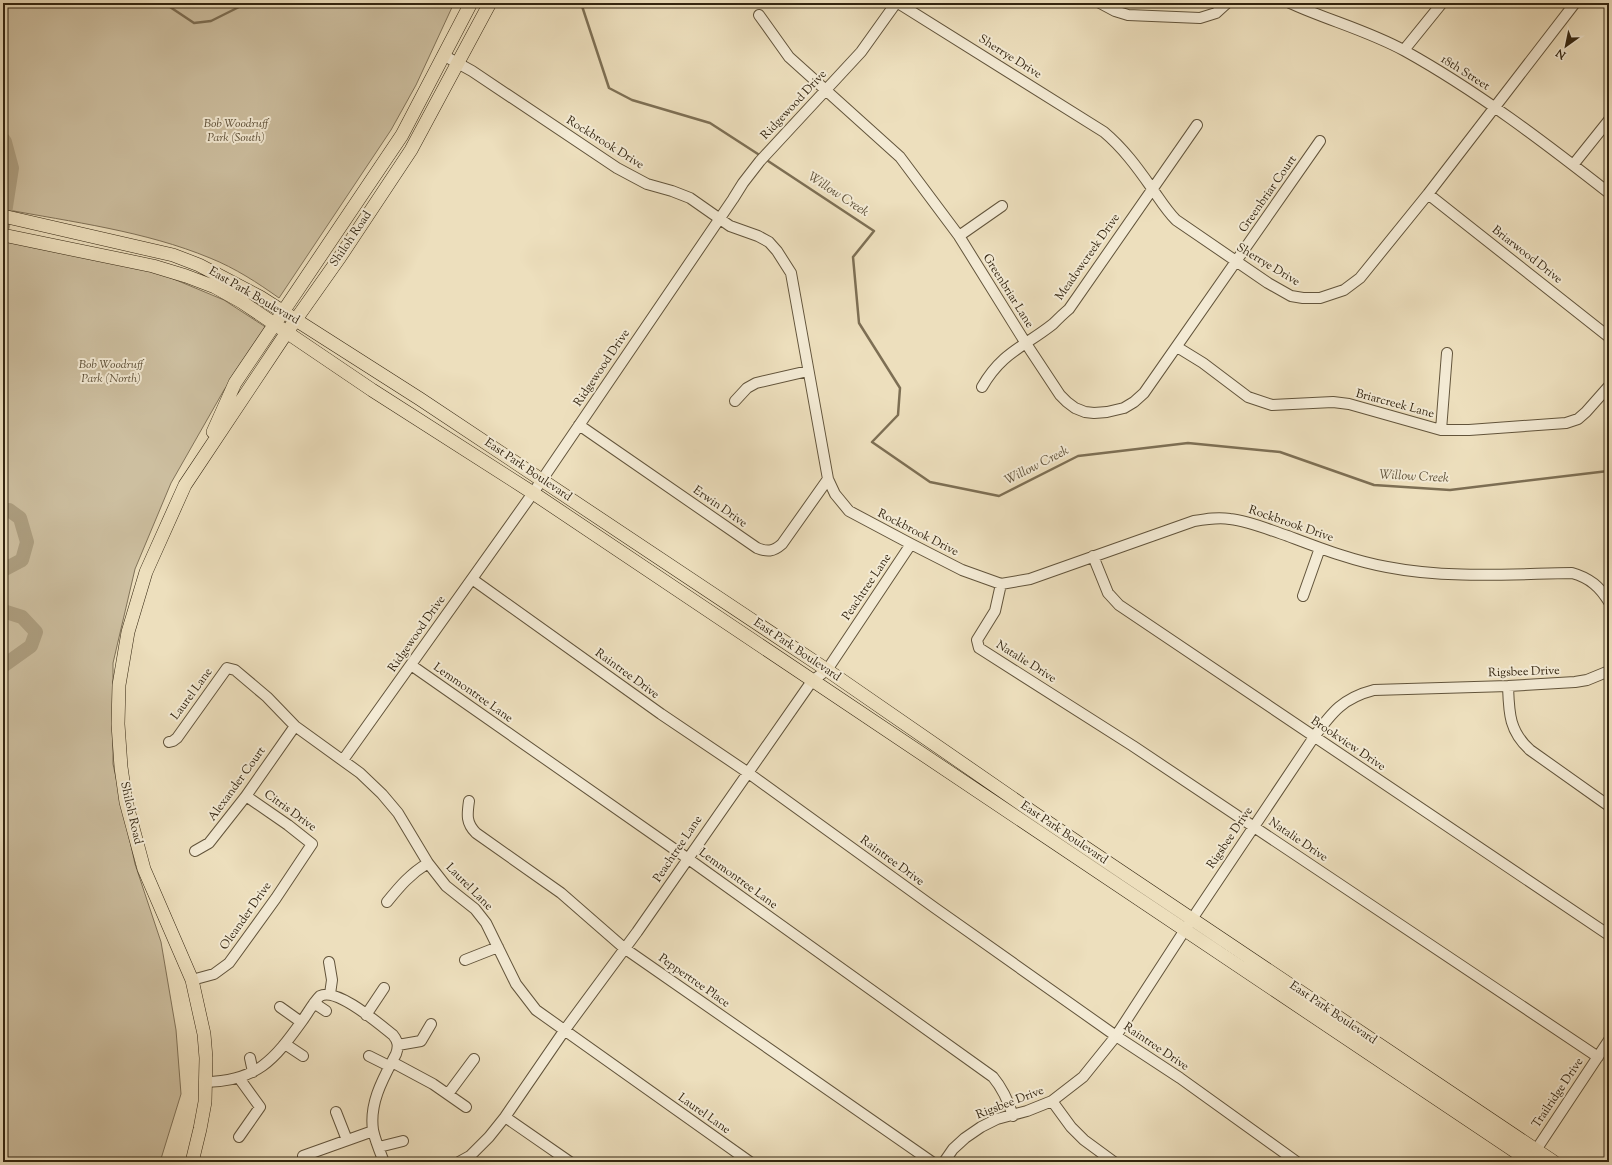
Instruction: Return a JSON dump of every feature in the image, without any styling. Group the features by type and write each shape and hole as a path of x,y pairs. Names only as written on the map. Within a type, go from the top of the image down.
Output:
{"main road":[{"name":"Shiloh Road","path":"192,1162 200,1129 206,1082 204,1034 192,980 144,869 126,802 121,767 118,724 119,685 124,653 137,599 146,572 185,485 411,150 490,3"},
{"name":"Shiloh Road","path":"197,467 235,383 397,141 469,6"},
{"name":"East Park Boulevard","path":"3,216 39,223 180,258 225,277 296,319 542,479 827,670 1034,813 1554,1162"},
{"name":"East Park Boulevard","path":"3,235 154,266 215,287 242,302 372,390 533,493 1531,1162"}],"street":[{"name":"Ridgewood Drive","path":"344,760 533,493 743,183 760,161 861,52 897,3"},
{"name":"Sherrye Drive","path":"897,3 1104,132 1119,144 1152,188 1166,211 1176,220 1237,262 1291,296 1311,298 1332,295 1344,290 1360,278 1428,194 1575,3"},
{"path":"1100,3 1115,11 1128,15 1200,18 1216,13 1227,3"},
{"name":"18th Street","path":"1290,3 1311,7 1404,50 1494,107 1573,165 1609,194"},
{"path":"1404,50 1442,3"},
{"name":"Greenbriar Lane","path":"759,15 789,57 900,158 959,236 1060,395 1075,408 1094,413 1107,412 1124,408 1144,393 1237,262"},
{"name":"Rockbrook Drive","path":"443,55 617,168 647,184 690,198 730,226 758,236 769,242 784,261 791,273 828,479 835,494 849,511 962,570 1001,584 1030,578 1194,521 1212,518 1247,522 1320,548 1386,567 1417,572 1449,574 1572,573 1592,580 1604,593 1609,602"},
{"path":"1573,165 1609,120"},
{"name":"Meadowcreek Drive","path":"982,387 990,373 1005,358 1025,342 1053,324 1069,309 1197,125"},
{"name":"Greenbriar Court","path":"1237,262 1320,141"},
{"name":"Briarwood Drive","path":"1428,194 1609,337"},
{"path":"959,236 1002,206"},
{"name":"Briarcreek Lane","path":"1177,347 1221,375 1240,393 1261,403 1272,405 1333,402 1349,404 1441,430 1469,430 1566,423 1578,419 1609,386"},
{"path":"1441,430 1447,353"},
{"path":"734,401 747,388 756,383 808,371"},
{"name":"Erwin Drive","path":"579,425 757,548 767,552 775,550 782,544 828,479"},
{"name":"Peachtree Lane","path":"459,1162 470,1156 506,1117 564,1030 660,899 687,858 812,681 827,670 911,544"},
{"path":"1303,596 1320,548"},
{"name":"Brookview Drive","path":"1093,556 1108,593 1119,605 1609,935"},
{"name":"Raintree Drive","path":"472,579 661,714 747,772 1116,1036 1180,1078 1297,1162"},
{"name":"Natalie Drive","path":"1001,584 995,611 978,640 979,648 1133,746 1598,1057"},
{"name":"Lemmontree Lane","path":"411,665 687,858 993,1077 1002,1088 1013,1116"},
{"name":"Laurel Lane","path":"169,742 177,738 227,668 235,670 267,697 294,726 344,760 382,794 398,813 428,863 446,886 475,909 486,923 516,984 536,1010 750,1162"},
{"name":"Rigsbee Drive","path":"944,1162 953,1149 969,1135 997,1119 1013,1116 1052,1101 1083,1077 1116,1036 1184,930 1314,737 1334,710 1343,703 1358,695 1374,690 1508,686 1575,682 1587,680 1609,671"},
{"path":"1508,686 1510,721 1521,742 1609,806"},
{"name":"Alexander Court","path":"194,851 209,843 246,796 294,726"},
{"name":"Citris Drive","path":"246,796 288,825 312,844 308,850"},
{"name":"Peppertree Place","path":"469,801 467,821 476,833 561,894 624,948 932,1162"},
{"name":"Oleander Drive","path":"192,980 214,974 229,963 308,850"},
{"path":"387,902 402,883 414,872 428,863"},
{"path":"465,960 498,946"},
{"path":"329,962 332,980 330,994"},
{"path":"366,1015 384,988"},
{"path":"206,1082 239,1078 270,1062 320,996 330,994 340,997 393,1035 398,1045 398,1049 376,1097 373,1116 373,1131 384,1162"},
{"path":"314,1003 326,1011"},
{"path":"280,1007 301,1022"},
{"path":"398,1045 421,1041 431,1024"},
{"name":"Trailridge Drive","path":"1531,1162 1536,1150 1609,1040"},
{"path":"285,1044 303,1056"},
{"path":"369,1056 433,1084 466,1107"},
{"path":"250,1058 253,1072"},
{"path":"448,1094 474,1059"},
{"path":"239,1078 260,1107 239,1137"},
{"path":"1052,1101 1071,1127 1084,1140 1114,1162"},
{"path":"336,1112 347,1140"},
{"path":"506,1117 570,1162"},
{"path":"303,1156 373,1131"},
{"path":"379,1147 403,1141"}],"green space":[{"name":"Bob Woodruff Park (South)","path":"3,3 454,3 416,85 391,130 279,298 255,281 228,266 185,249 108,228 3,209"},
{"name":"Bob Woodruff Park (North)","path":"3,241 138,268 164,275 224,300 267,328 224,390 171,483 135,569 113,663 113,764 135,864 161,942 176,1030 181,1094 160,1162 3,1162"}],"waterway":[{"name":"Willow Creek","path":"164,3 194,23 211,21 247,3"},
{"name":"Willow Creek","path":"421,3 434,3"},
{"name":"Willow Creek","path":"581,3 609,88 632,100 710,123 761,156"},
{"path":"3,139 12,168 3,226"},
{"name":"Willow Creek","path":"765,159 874,231 853,257 859,323 900,388 898,415 872,442 930,482 999,496 1078,456 1188,443 1280,452 1374,485 1450,490 1608,471 1609,475"},
{"path":"3,510 9,510 20,518 27,542 22,560 3,570"},
{"path":"3,611 22,617 36,632 31,646 3,666"}]}
